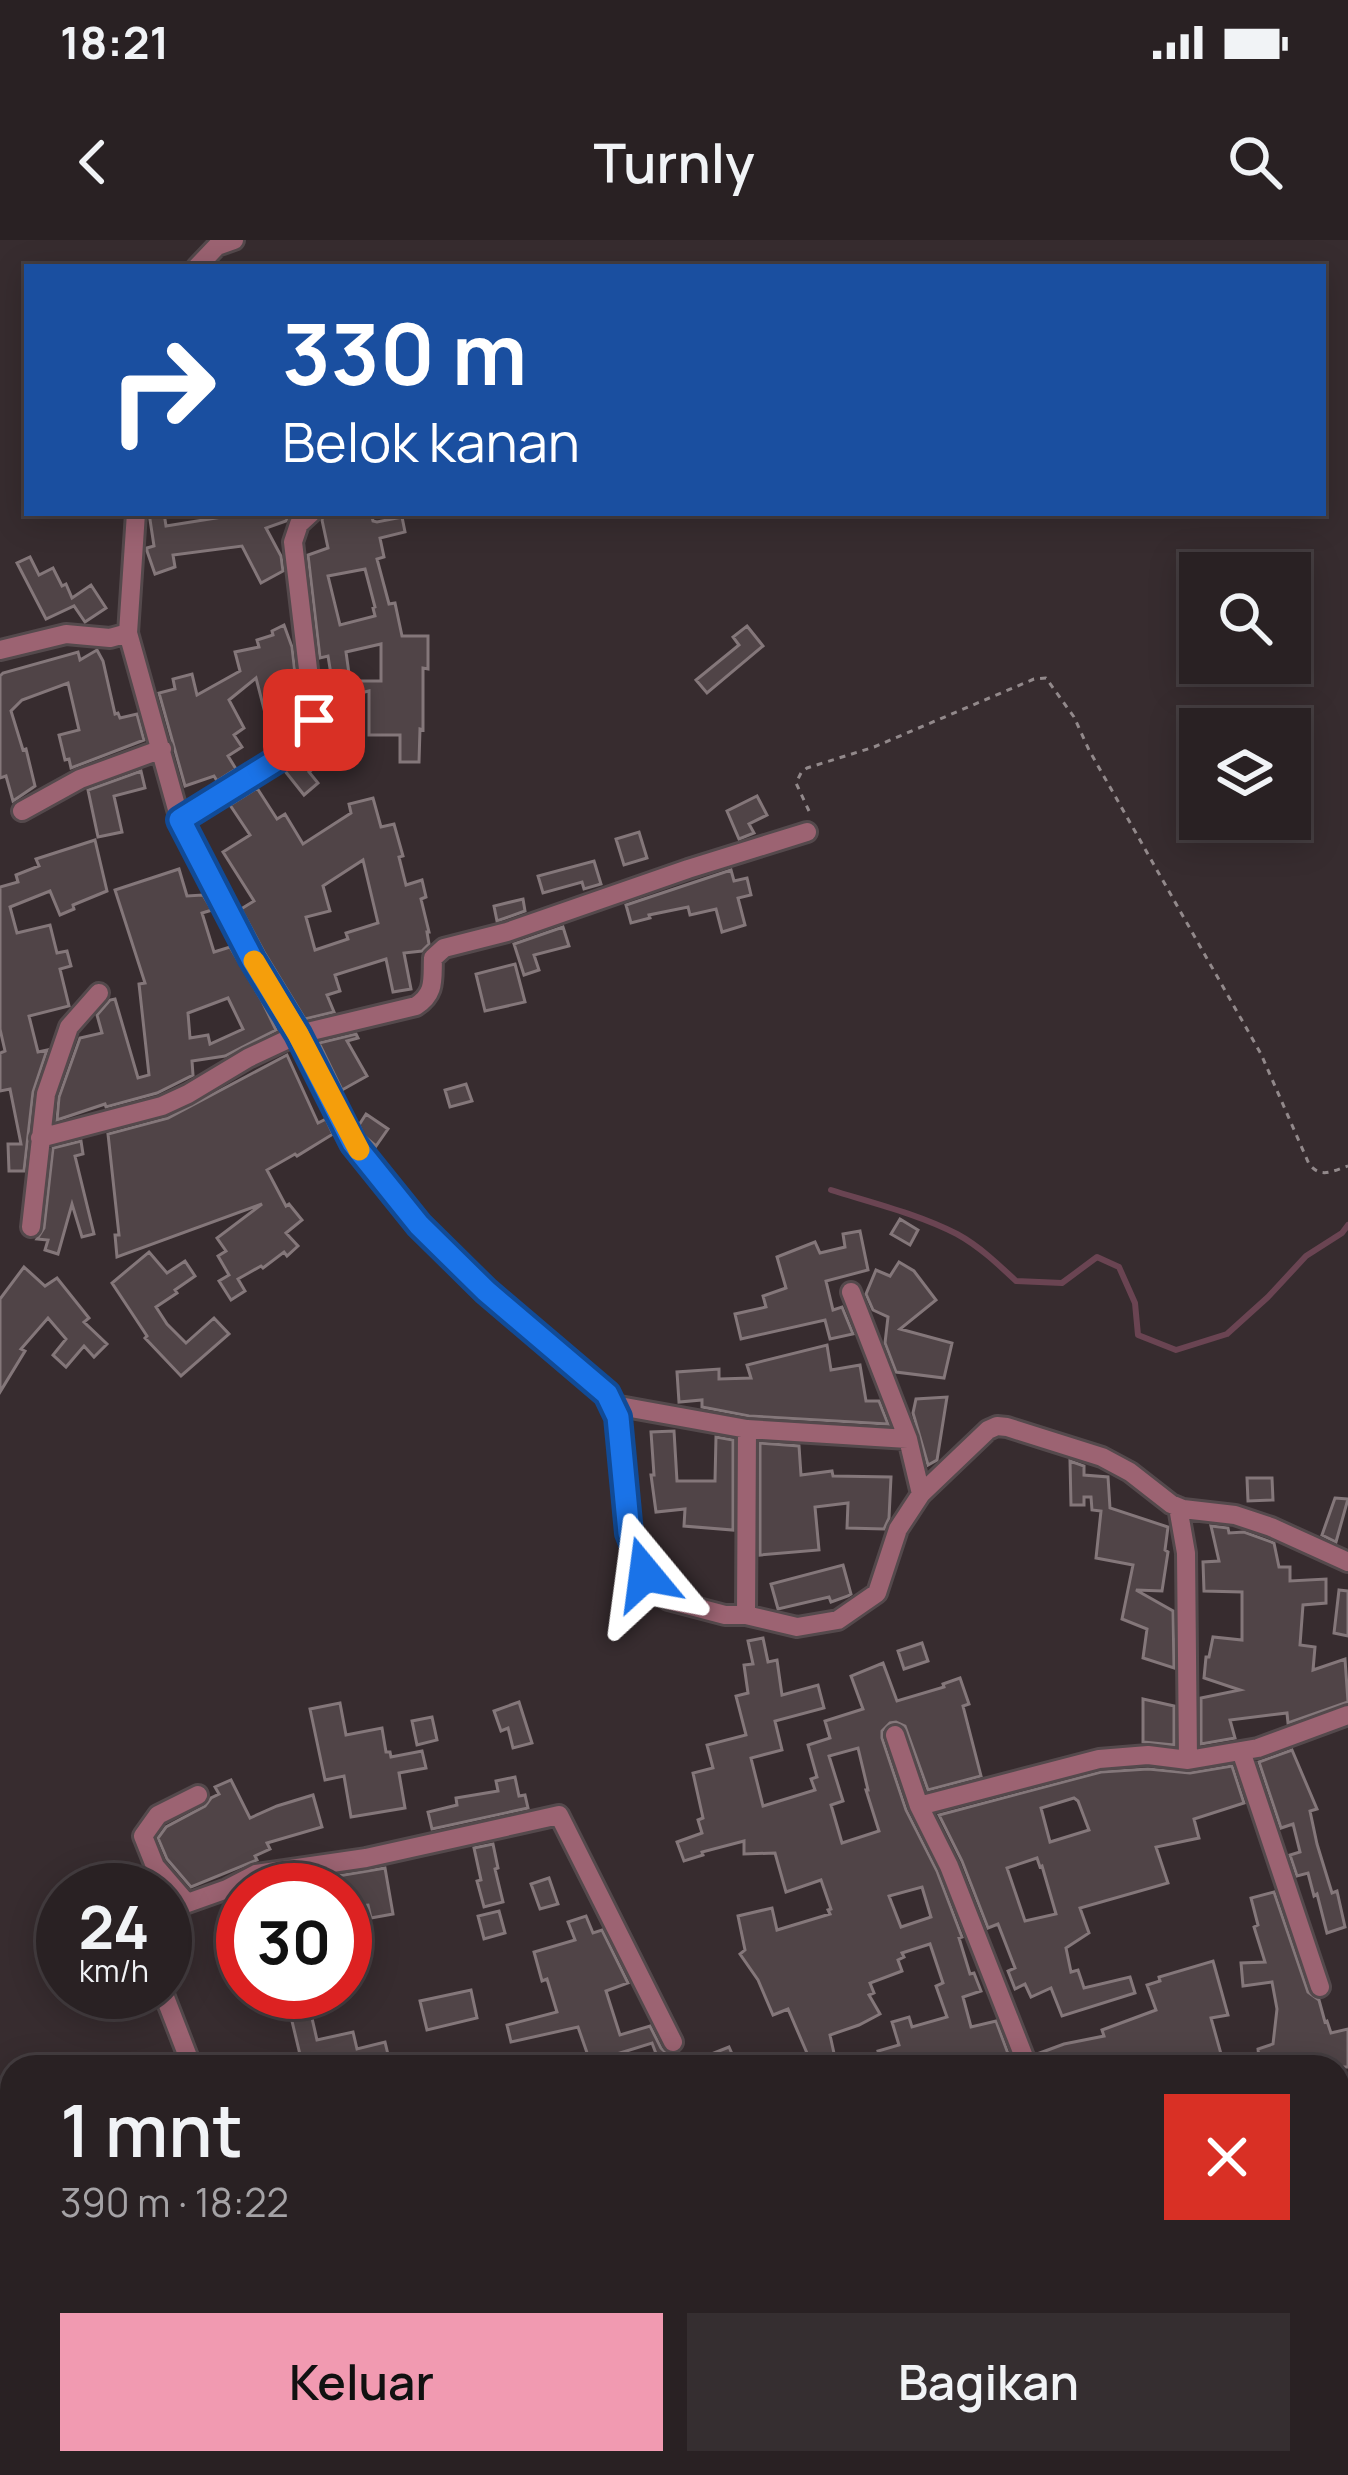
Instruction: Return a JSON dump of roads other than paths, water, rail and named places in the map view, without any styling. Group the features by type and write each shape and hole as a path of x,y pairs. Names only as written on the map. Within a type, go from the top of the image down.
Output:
{"street":[{"path":"199,264 217,245 234,240"},
{"path":"136,516 128,633 180,820 353,1143 419,1225 486,1291 607,1394 618,1417 629,1533 645,1574 668,1600 797,1627 838,1620 877,1593 898,1529 921,1494 988,1430 1007,1427 1102,1457 1178,1507 1271,1527 1348,1562"},
{"path":"180,820 310,736 314,720 293,542 299,524 308,516"},
{"path":"0,650 66,634 110,638 128,633"},
{"path":"22,811 80,779 162,749"},
{"path":"40,1138 162,1106 298,1034 416,1006 430,994 433,958 444,948 507,932 807,832"},
{"path":"31,1227 46,1094 69,1027 99,993"},
{"path":"851,1292 908,1439 921,1494"},
{"path":"614,1406 747,1429 908,1439"},
{"path":"746,1615 747,1429"},
{"path":"1178,1507 1186,1552 1188,1760"},
{"path":"919,1806 1099,1759 1148,1755 1188,1760 1258,1748 1348,1715"},
{"path":"896,1735 919,1806 950,1866 1023,2055"},
{"path":"1240,1751 1320,1987"},
{"path":"154,1863 143,1836 158,1815 198,1795"},
{"path":"192,1900 256,1874 366,1858 559,1815 673,2042"},
{"path":"174,2019 188,2055"}],"waterway":[{"path":"831,1190 957,1234 1016,1281 1062,1283 1097,1257 1119,1267 1135,1303 1138,1335 1176,1350 1227,1334 1306,1256 1348,1225"}]}
